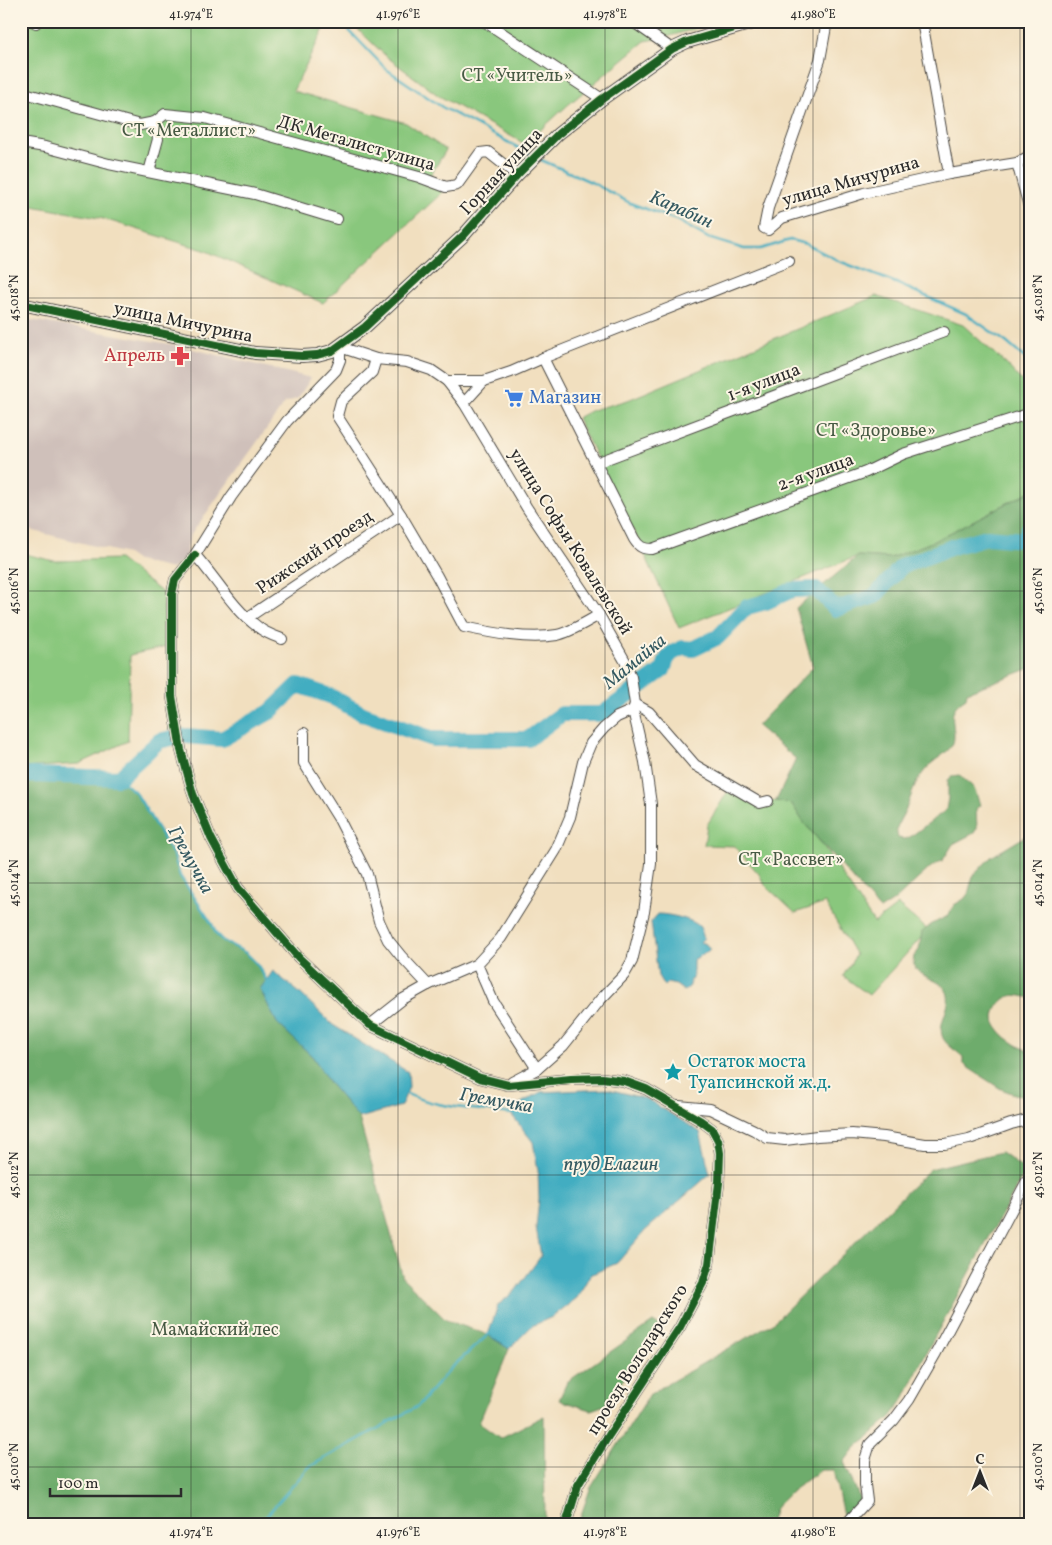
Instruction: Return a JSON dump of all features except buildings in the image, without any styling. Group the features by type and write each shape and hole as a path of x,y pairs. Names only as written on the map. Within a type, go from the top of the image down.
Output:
{"street":[{"path":"484,21 602,100"},
{"path":"632,21 672,49"},
{"name":"улица Мичурина","path":"827,21 820,60 768,208 764,228 768,230 782,218 864,193 949,174 1017,163"},
{"path":"922,21 949,174"},
{"name":"Горная улица","path":"340,347 365,327 464,235 528,163 558,134 672,49 686,42 751,22"},
{"name":"ДК Металист улица","path":"21,92 140,125 155,122 165,114 205,118 446,187 457,185 480,153 484,152 488,152 517,175"},
{"path":"149,172 158,139 155,122"},
{"path":"21,143 45,147 109,164 256,194 337,218"},
{"path":"1031,155 1017,163 1031,214"},
{"path":"768,208 782,218"},
{"path":"340,347 376,359 406,362 431,370 448,381 484,381 511,372 788,261"},
{"name":"улица Мичурина","path":"21,304 255,353 290,356 310,355 326,353 340,347"},
{"name":"1-я улица","path":"596,463 944,332"},
{"name":"проезд Володарского","path":"340,347 340,360 336,370 287,421 231,497 194,555 175,580 172,594 172,696 181,750 193,794 211,838 238,888 298,958 370,1025 480,1078 508,1085 571,1079 602,1078 624,1081 646,1090 701,1121 712,1130 718,1140 720,1173 709,1264 704,1283 680,1327 578,1485 566,1524"},
{"path":"543,358 596,463"},
{"name":"Рижский проезд","path":"376,359 372,372 341,401 337,416 401,516 437,576 464,627 492,633 527,636 558,635 599,615"},
{"name":"улица Софьи Ковалевской","path":"448,381 464,403 527,508 599,615 625,661 631,676 651,804 651,864 644,912 632,961 624,975 600,1000 563,1046 537,1069 508,1085"},
{"path":"464,403 484,381"},
{"name":"2-я улица","path":"596,463 639,547 652,549 866,472 904,454 1031,413"},
{"name":"Рижский проезд","path":"247,618 401,516"},
{"path":"194,555 209,570 247,618 259,628 282,639"},
{"path":"370,1025 403,999 428,985 477,964 501,938 556,850 570,817 583,762 591,743 604,728 634,704 649,712 695,765 760,803 768,800"},
{"path":"304,733 304,763 339,819 367,874 379,921 388,940 428,985"},
{"path":"477,964 493,1001 537,1069"},
{"path":"675,1106 710,1109 767,1138 785,1140 852,1134 925,1144 945,1144 969,1139 1031,1119"},
{"path":"846,1524 867,1501 864,1485 865,1460 870,1444 894,1420 910,1400 1031,1173"}],"shaded area":[{"path":"25,319 181,346 311,378 298,398 285,403 190,536 185,558 172,569 137,561 127,554 26,529 28,519 21,517 21,320"}],"green space":[{"name":"СТ «Металлист»","path":"21,21 326,21 327,23 293,91 406,123 446,150 425,184 444,191 323,303 204,250 104,219 21,204"},
{"name":"СТ «Учитель»","path":"349,21 721,21 667,37 645,41 568,105 525,144 439,96 387,57"},
{"name":"СТ «Здоровье»","path":"876,296 963,325 1007,365 1031,391 1031,491 932,542 890,558 858,556 679,628 638,540 577,418 592,410 628,400"},
{"path":"1031,491 1031,668 967,692 966,698 956,706 953,713 953,744 920,776 899,823 897,834 898,838 910,837 946,810 948,780 953,776 960,775 973,787 980,805 976,809 977,828 974,833 953,844 943,860 931,867 894,901 880,910 804,823 792,804 776,801 796,759 757,726 813,667 796,608 858,556 890,558 932,542"},
{"path":"21,553 54,561 119,559 163,593 166,647 130,655 128,741 79,764 21,768"},
{"name":"Мамайский лес","path":"21,779 120,779 136,793 174,856 180,876 212,924 216,934 222,940 246,953 257,964 266,981 260,989 277,1023 313,1057 330,1084 359,1118 403,1278 446,1320 488,1335 509,1349 479,1423 500,1438 544,1416 545,1524 21,1524"},
{"name":"СТ «Рассвет»","path":"728,791 756,805 776,801 792,804 804,823 822,844 874,923 898,905 928,930 869,995 843,976 856,955 825,903 795,913 765,885 759,874 734,846 704,845 707,825"},
{"path":"1031,833 1031,998 1016,995 1007,997 998,1006 994,1019 1001,1033 1031,1053 1031,1100 1001,1089 963,1063 963,1057 947,1043 941,1032 948,1003 947,992 940,984 920,973 913,963 914,956 919,950 922,932 932,924 948,916 954,905 964,899 968,894 973,876 991,857"},
{"path":"1001,1152 1026,1170 927,1351 905,1397 891,1417 854,1449 844,1462 860,1499 857,1506 848,1515 843,1515 833,1470 821,1470 793,1490 775,1508 770,1524 578,1524 590,1489 650,1394 774,1322 930,1169"},
{"path":"653,1322 661,1327 605,1405 591,1410 559,1400 567,1382"}],"water":[{"path":"658,914 680,917 696,923 700,927 704,938 700,942 706,944 710,950 693,960 693,979 690,981 690,986 684,991 676,985 667,983 664,986 658,976 651,922"},
{"path":"273,971 301,994 333,1025 408,1072 409,1087 401,1106 359,1118 330,1084 313,1057 277,1023 260,989"},
{"name":"пруд Елагин","path":"608,1089 647,1099 700,1132 710,1174 645,1231 617,1263 590,1275 577,1298 552,1317 532,1326 509,1349 488,1335 498,1305 515,1291 541,1256 536,1227 539,1199 538,1170 533,1142 511,1114 512,1108 541,1092"}],"waterway":[{"name":"Карабин","path":"340,21 386,69 442,107 532,155"},
{"name":"Карабин","path":"539,159 591,182 630,203 676,220 708,238 744,249 761,249 790,240 806,244 839,261 896,283 966,314 1006,342 1031,365"},
{"name":"Мамайка","path":"186,736 222,739 270,712 298,685 330,696 363,714 433,739 528,739 562,714 602,714 663,670 667,659 672,653 683,648 693,649 718,637 747,607 766,602 792,590 816,589 836,609 875,596 902,566 955,546 987,537 1024,540 1031,525"},
{"name":"Мамайка","path":"21,777 31,775 119,778 159,741 172,738"},
{"name":"Гремучка","path":"119,778 136,793 174,856 180,876 212,924 216,934 222,940 246,953 257,964 267,981"},
{"name":"Гремучка","path":"403,1092 416,1098 443,1105 512,1114"},
{"name":"Гремучка","path":"259,1524 309,1467 418,1406 450,1369 490,1333"}],"cycle path":[{"path":"21,304 255,353 302,356 332,351 365,327 464,235 517,175 558,134 602,99 672,49 687,42 759,21"},
{"path":"195,555 175,580 172,594 172,696 181,750 193,794 211,838 238,888 299,958 370,1025 480,1078 508,1085 571,1079 602,1078 624,1081 646,1089 701,1121 712,1129 718,1140 720,1153 719,1183 709,1264 703,1283 680,1327 578,1485 566,1524"}],"place":[{"name":"Апрель","path":"180,356"},
{"name":"Магазин","path":"514,398"},
{"name":"Остаток моста Туапсинской ж.д.","path":"673,1072"}]}
